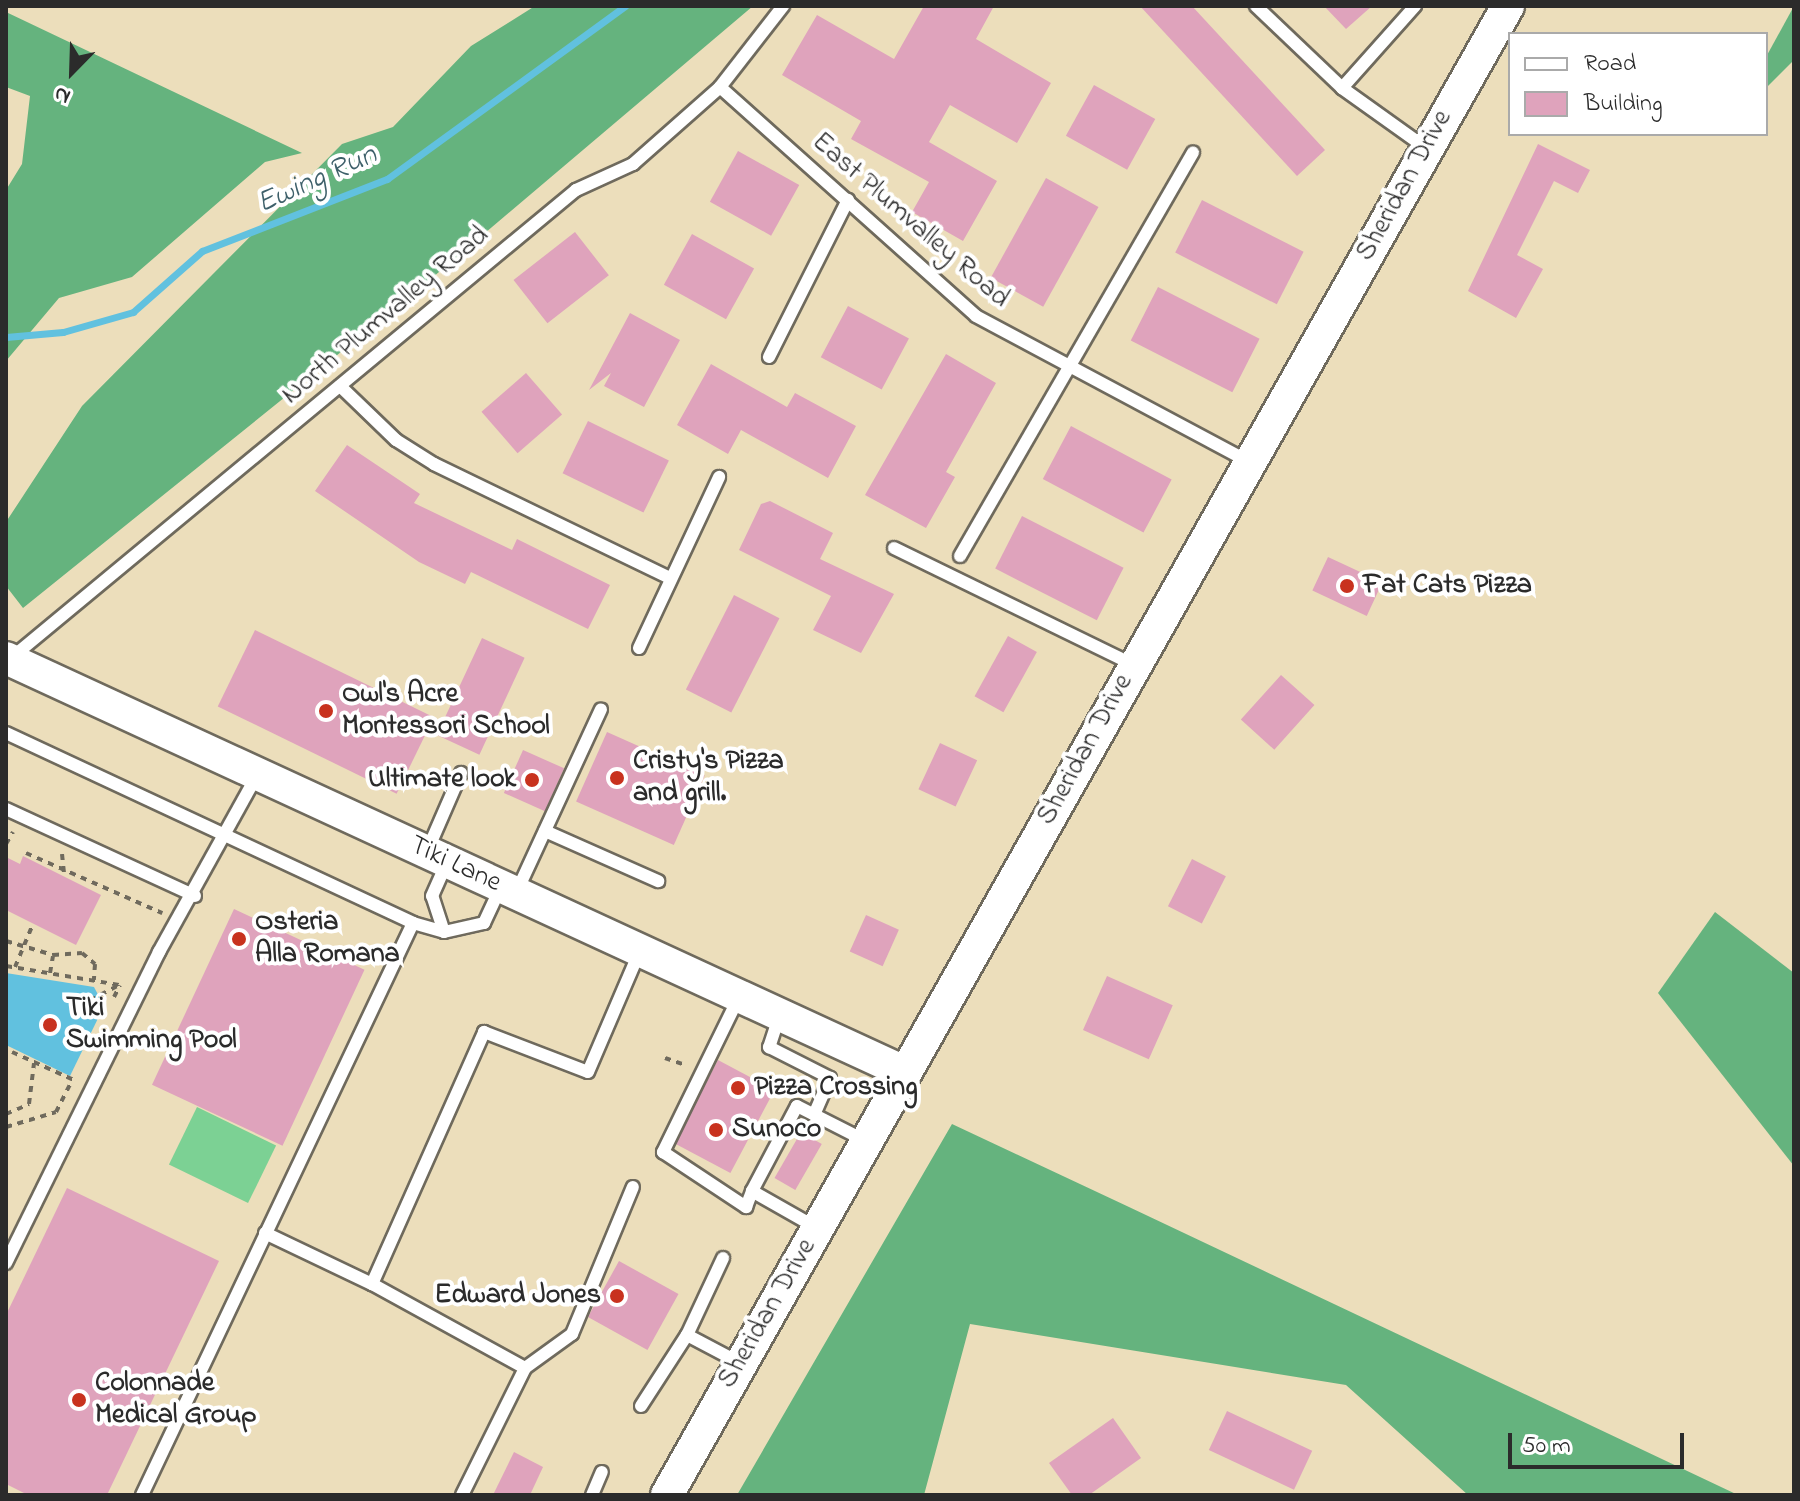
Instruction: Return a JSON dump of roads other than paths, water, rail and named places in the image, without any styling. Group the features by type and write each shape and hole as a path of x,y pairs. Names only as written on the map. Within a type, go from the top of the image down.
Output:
{"street":[{"name":"Sheridan Drive","path":"667,1495 1508,6"},
{"name":"Tiki Lane","path":"7,661 781,1012 904,1072"}],"lane":[{"name":"North Plumvalley Road","path":"7,661 576,190 633,164 720,87 783,6"},
{"path":"1256,6 1342,88 1426,148"},
{"path":"1342,88 1415,6"},
{"name":"East Plumvalley Road","path":"720,87 976,316 1072,371 1250,463"},
{"path":"960,556 1072,371 1193,152"},
{"path":"769,357 848,200"},
{"path":"340,386 396,440 434,464 668,577"},
{"path":"639,648 668,577 719,477"},
{"path":"894,548 1134,665"},
{"path":"6,733 413,923 444,932 484,923 508,890 545,831 601,709"},
{"path":"444,932 432,896 437,857 461,773"},
{"path":"6,1263 159,952 195,896 258,774"},
{"path":"6,809 195,896"},
{"path":"545,831 658,881"},
{"path":"142,1495 413,923"},
{"path":"372,1284 484,1032 588,1072 640,950"},
{"path":"740,994 663,1152 746,1207 797,1106 866,1141"},
{"path":"781,1012 769,1047 830,1078 814,1115"},
{"path":"462,1495 525,1368 572,1334 633,1187"},
{"path":"752,1191 817,1228"},
{"path":"265,1233 372,1284 525,1368"},
{"path":"641,1406 687,1335 723,1258"},
{"path":"687,1335 740,1363"},
{"path":"592,1495 602,1472"}],"water":[{"name":"Tiki Swimming Pool","path":"6,973 94,987 104,1006 70,1076 6,1045"}],"waterway":[{"name":"Ewing Run","path":"6,337 63,332 133,312 202,251 387,179 625,6"}],"place":[{"name":"Fat Cats Pizza","path":"1347,586"},
{"name":"Owl's Acre Montessori School","path":"326,711"},
{"name":"Cristy's Pizza and grill.","path":"617,778"},
{"name":"Ultimate look","path":"532,780"},
{"name":"Osteria Alla Romana","path":"239,939"},
{"name":"Tiki Swimming Pool","path":"50,1025"},
{"name":"Pizza Crossing","path":"738,1088"},
{"name":"Sunoco","path":"716,1130"},
{"name":"Edward Jones","path":"617,1296"},
{"name":"Colonnade Medical Group","path":"79,1400"}]}
